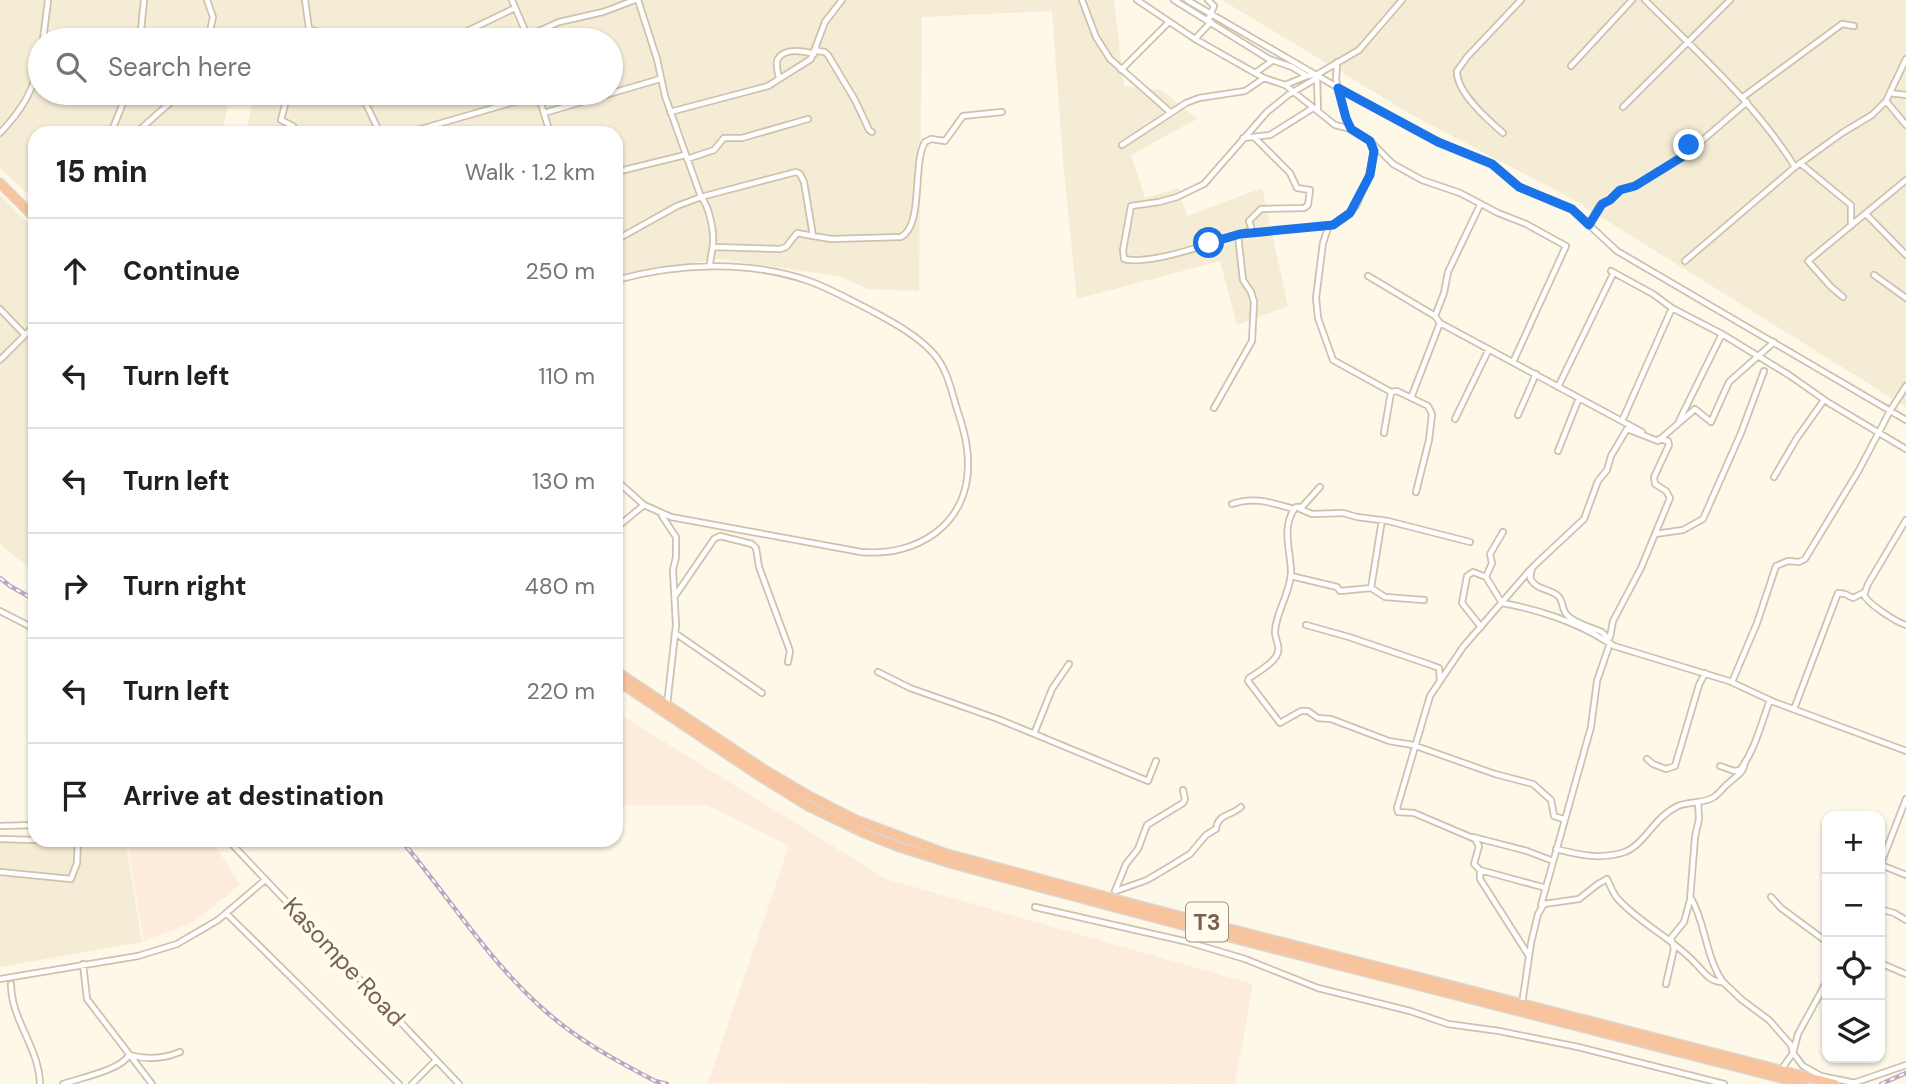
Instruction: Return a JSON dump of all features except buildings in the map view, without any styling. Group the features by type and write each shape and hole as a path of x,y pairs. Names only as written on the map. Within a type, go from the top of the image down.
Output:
{"highway":[{"path":"0,183 28,211"},
{"name":"T3","path":"623,676 809,796 856,820 944,853 1113,894 1522,1004 1835,1084"},
{"name":"T3","path":"623,685 808,806 896,846 953,864 1197,929 1804,1084"}],"street":[{"path":"44,28 48,0"},
{"path":"141,28 144,0"},
{"path":"206,0 213,17 211,28"},
{"path":"305,0 309,28"},
{"path":"512,0 524,28"},
{"path":"549,28 566,20 603,12 637,0 657,59 670,112 701,197 706,204 713,247 710,252 710,266"},
{"path":"670,112 768,86 803,65 814,54 825,22 842,0"},
{"path":"1082,0 1098,43 1110,60 1170,112"},
{"path":"1137,0 1195,39 1264,78 1284,85 1335,125 1351,129 1370,141 1393,164 1436,186 1460,192 1480,205 1526,224 1566,246 1513,362"},
{"path":"1174,0 1272,61 1292,67 1307,76"},
{"path":"1187,0 1316,76 1438,142 1492,164 1519,187 1572,209 1617,251 1906,420"},
{"path":"1195,39 1209,21 1214,5 1208,0"},
{"path":"1255,138 1291,175 1297,188 1310,190 1308,205 1304,208 1261,209 1249,221 1252,230 1239,235 1156,257 1130,260 1123,256 1131,206 1159,202 1199,187 1211,177 1242,138 1273,106 1359,50 1402,0"},
{"path":"1503,133 1465,93 1459,84 1457,71 1461,63 1521,0"},
{"path":"1571,66 1632,0"},
{"path":"1645,0 1743,97 1797,165 1851,205 1851,226"},
{"path":"1623,107 1730,0"},
{"path":"473,28 515,8"},
{"path":"1121,70 1168,23"},
{"path":"1743,97 1842,24 1854,26"},
{"path":"816,47 817,51 828,55 872,132"},
{"path":"779,78 776,63 780,57 793,51 814,54"},
{"path":"1685,261 1797,165 1872,115 1886,101 1906,59"},
{"path":"1255,73 1272,61"},
{"path":"1337,62 1335,72 1338,88 1351,129"},
{"path":"1284,85 1307,76 1316,76"},
{"path":"1315,110 1316,76"},
{"path":"1122,145 1170,112 1199,98 1245,91 1264,78"},
{"path":"623,90 660,79"},
{"path":"1890,93 1906,95"},
{"path":"0,132 17,116 28,99"},
{"path":"1886,101 1906,125"},
{"path":"1589,225 1602,204 1620,190 1635,186 1682,157 1686,147 1698,144 1747,102"},
{"path":"114,126 122,105"},
{"path":"144,126 168,105"},
{"path":"283,105 281,120 292,126"},
{"path":"366,105 377,126"},
{"path":"431,126 501,105"},
{"path":"541,105 548,126"},
{"path":"544,113 571,105"},
{"path":"1242,138 1273,134 1315,110"},
{"path":"713,247 780,249 786,247 797,233 840,239 903,236 909,228 917,201 918,160 925,142 931,139 946,140 963,116 1002,112"},
{"path":"623,170 715,150 723,139 742,138 808,118"},
{"path":"1239,235 1336,224 1350,213 1370,175 1375,155 1370,141"},
{"path":"623,236 666,211 701,197 798,172 804,182 813,236"},
{"path":"1843,297 1808,261 1906,180"},
{"path":"1435,316 1444,293 1448,272 1480,205"},
{"path":"1866,214 1906,255"},
{"path":"1329,225 1323,243 1317,298 1318,318 1330,355 1339,365 1374,380 1391,392 1397,391 1428,406 1432,414 1429,440 1416,492"},
{"path":"1214,408 1252,341 1254,302 1243,281 1239,235"},
{"path":"623,279 710,266 760,270 814,283 877,314 911,334 931,350 942,366 963,428 968,464 959,505 950,519 923,541 890,552 861,552 661,514 644,505 623,486"},
{"path":"1558,387 1612,273 1759,356 1824,400 1906,449"},
{"path":"1874,275 1906,299"},
{"path":"1368,276 1435,316 1440,323 1659,440"},
{"path":"1622,421 1672,308"},
{"path":"0,309 25,335"},
{"path":"1411,398 1440,323"},
{"path":"0,360 28,332"},
{"path":"1677,425 1722,334"},
{"path":"1659,440 1695,409 1712,422 1728,382 1774,342"},
{"path":"1455,419 1489,349"},
{"path":"1655,534 1684,530 1703,519 1741,433 1764,371"},
{"path":"1518,415 1536,374"},
{"path":"1732,682 1757,623 1776,566 1805,559 1859,471 1906,386"},
{"path":"1384,433 1391,392"},
{"path":"1558,451 1579,398"},
{"path":"1774,477 1824,400"},
{"path":"1522,1004 1538,914 1546,888 1563,819 1591,727 1596,686 1613,621 1633,587 1670,498 1666,491 1655,484 1654,477 1669,445 1668,441 1627,429 1611,456 1607,470 1598,481 1584,519 1532,568 1463,647 1430,696 1398,801 1398,811 1414,813 1479,844 1474,864 1480,870 1546,888"},
{"path":"1295,508 1302,507 1321,487"},
{"path":"1232,505 1245,500 1260,500 1312,514 1343,513 1382,520 1470,542"},
{"path":"623,522 644,505"},
{"path":"1295,508 1288,521 1287,536 1291,576 1274,631 1279,647 1275,659 1248,681 1280,723 1308,710 1318,718 1331,719 1389,741 1414,745 1495,774 1533,784 1549,797 1552,813 1563,819"},
{"path":"661,514 677,537 677,557 673,570 675,633 667,705"},
{"path":"1371,588 1382,520"},
{"path":"1794,709 1838,593 1853,598 1865,592 1906,520"},
{"path":"1486,577 1492,563 1490,554 1503,532"},
{"path":"675,596 714,539 720,536 752,544 756,548 759,568 790,651 788,662"},
{"path":"1532,568 1530,578 1536,586 1557,596 1566,615 1578,623 1602,632 1608,642"},
{"path":"1481,627 1462,603 1467,576 1474,572 1486,577 1502,603 1558,619 1608,642 1732,682 1770,701 1906,751"},
{"path":"1291,576 1337,587 1340,591 1371,588 1385,597 1424,600"},
{"path":"1865,592 1866,600 1870,604 1881,609 1894,621 1906,625"},
{"path":"0,611 28,625"},
{"path":"1306,625 1431,665 1438,668 1440,681"},
{"path":"675,633 762,693"},
{"path":"1034,734 1052,689 1069,664"},
{"path":"878,672 935,698 1034,734 1147,781 1156,761"},
{"path":"1647,759 1667,769 1675,766 1705,673"},
{"path":"1720,766 1734,771 1740,770 1770,701"},
{"path":"1556,849 1590,858 1632,849 1662,816 1677,807 1714,797 1731,780 1738,777 1745,767 1745,762"},
{"path":"1113,894 1126,863 1138,849 1147,825 1183,803 1183,790"},
{"path":"1885,853 1906,799"},
{"path":"1666,984 1674,949 1671,938 1684,922 1690,897 1699,819 1698,802"},
{"path":"1113,894 1147,880 1190,854 1206,835 1216,829 1224,814 1241,807"},
{"path":"0,826 28,825"},
{"path":"1469,837 1489,840 1553,861"},
{"path":"0,839 28,840"},
{"path":"0,872 71,879 77,863 78,847"},
{"name":"Kasompe Road","path":"234,847 459,1084"},
{"path":"1885,868 1906,874"},
{"path":"1480,870 1480,879 1529,956"},
{"path":"1538,914 1544,904 1579,899 1607,879 1616,897 1671,941 1699,966 1703,973 1723,982"},
{"path":"0,979 155,952 195,934 226,913 265,880"},
{"path":"1690,897 1703,927 1710,958 1723,982 1769,1020 1810,1072 1854,1084 1906,1065"},
{"path":"1771,897 1781,908 1822,938"},
{"path":"1035,907 1211,949 1258,963 1318,988 1410,1011 1448,1024 1578,1047 1724,1084"},
{"path":"1885,910 1906,920"},
{"path":"226,913 400,1084"},
{"path":"83,964 87,999 152,1084"},
{"path":"1885,966 1906,974"},
{"path":"11,984 11,1000 33,1048 40,1084"},
{"path":"1781,1070 1793,1053 1798,1034 1822,991"},
{"path":"129,1055 149,1059 180,1052"},
{"path":"63,1084 100,1073 127,1060 129,1055"},
{"path":"412,1084 436,1060"}],"shaded area":[{"path":"0,0 1114,0 1124,86 1162,90 1197,119 1131,155 1145,198 1178,188 1187,216 1262,188 1288,306 1237,325 1220,261 1077,299 1052,11 922,17 919,291 868,289 838,276 720,259 647,269 623,275 623,126 247,126 252,105 623,105 623,28 28,28 28,105 228,105 224,126 28,126 28,194 0,168"},
{"path":"1222,0 1906,0 1906,407 1569,197 1412,115"},
{"path":"0,195 28,223 28,567 0,544"},
{"path":"623,716 886,879 1253,984 1235,1084 708,1083 789,846 707,805 623,805"},
{"path":"0,841 28,841 28,847 127,847 142,942 0,967"},
{"path":"128,847 216,847 240,884 194,922 144,941"}],"railway":[{"path":"0,578 28,596"},
{"path":"406,847 486,949 543,1009 596,1048 655,1081 667,1084"},
{"path":"1881,1084 1906,1073"}],"route":[{"path":"1209,243 1240,234 1333,225 1356,206 1370,175 1375,155 1370,141 1351,129 1338,88 1438,142 1492,164 1519,187 1572,209 1589,225 1599,206 1614,198 1620,190 1635,186 1682,157 1689,145"}]}
